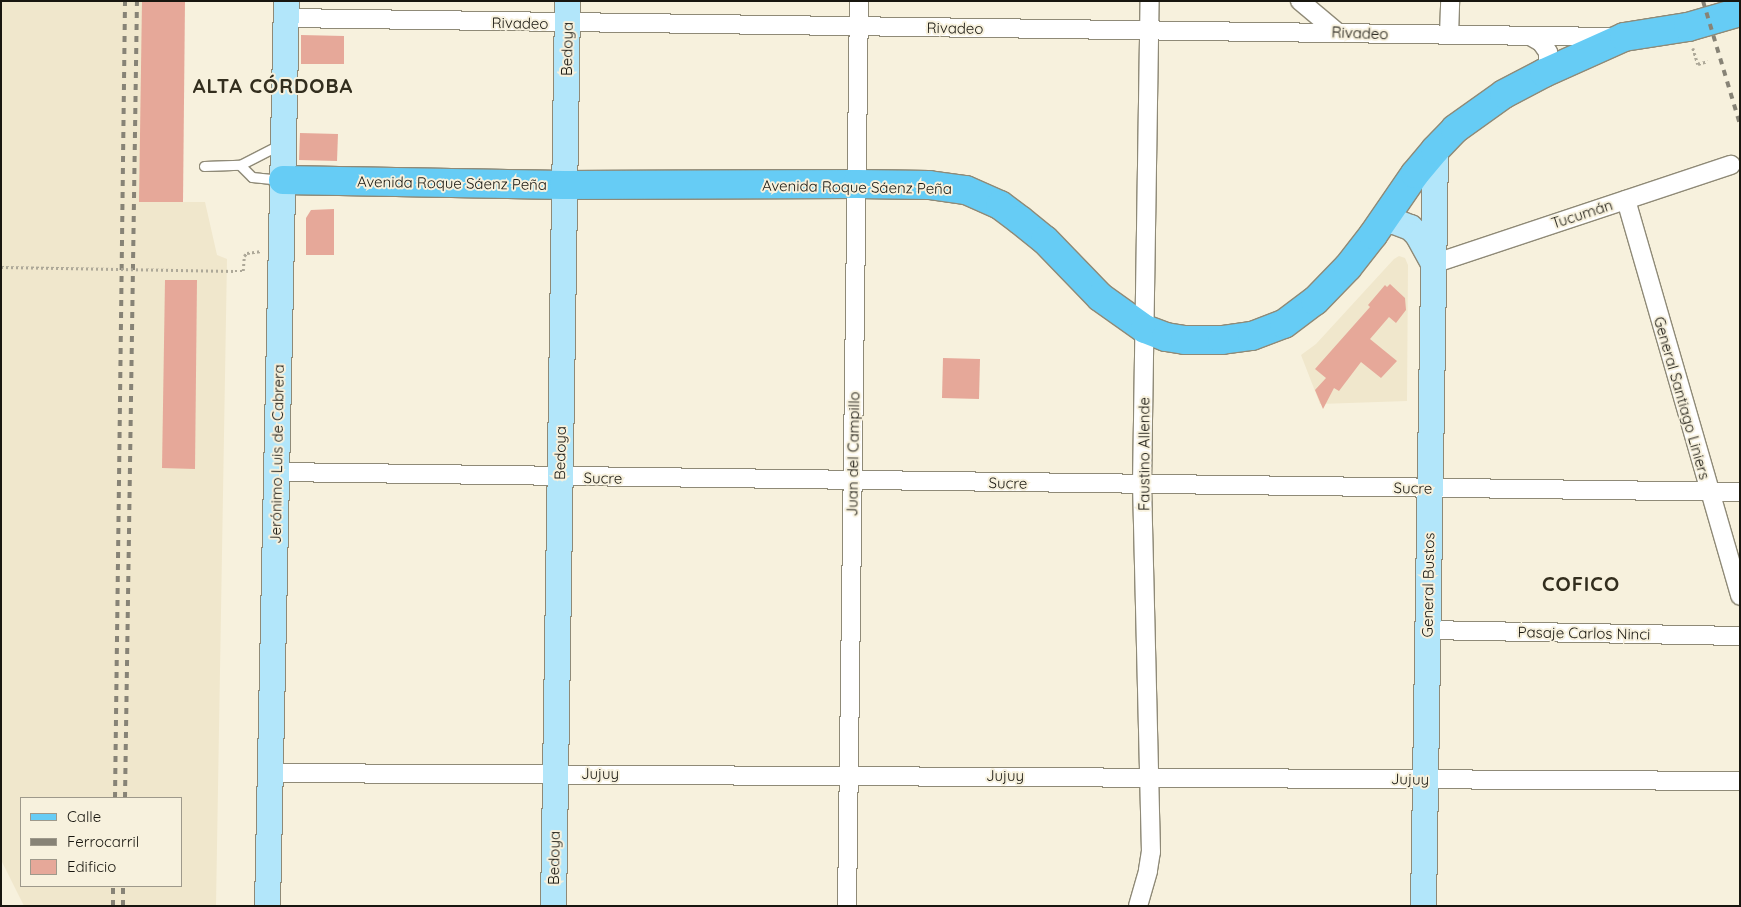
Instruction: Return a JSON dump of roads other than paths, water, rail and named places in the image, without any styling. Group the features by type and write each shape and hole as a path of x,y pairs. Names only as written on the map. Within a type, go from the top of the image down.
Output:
{"main road":[{"name":"Jerónimo Luis de Cabrera","path":"267,906 286,10"},
{"name":"Avenida Roque Sáenz Peña","path":"283,180 564,184 857,184 936,186 966,190 1000,206 1045,240 1100,297 1145,329 1166,337 1185,340 1222,340 1252,336 1284,324 1315,301 1348,267 1415,174 1435,150 1456,129 1504,94 1544,73 1624,37 1688,27 1740,12"},
{"name":"Bedoya","path":"553,906 567,13"},
{"name":"General Bustos","path":"1423,906 1435,150"},
{"name":"General Bustos","path":"1382,221 1394,221 1410,227 1417,234 1433,264"}],"street":[{"name":"Juan del Campillo","path":"847,906 859,1"},
{"name":"Faustino Allende","path":"1138,906 1151,852 1142,484 1150,1"},
{"path":"1300,1 1337,32"},
{"path":"1449,35 1450,1"},
{"name":"Rivadeo","path":"286,10 567,13 859,27 1624,37"},
{"path":"1530,36 1541,42 1548,52 1548,64 1544,73"},
{"name":"Tucumán","path":"1433,264 1731,165"},
{"name":"General Santiago Liniers","path":"1626,200 1740,596"},
{"name":"Sucre","path":"276,472 1740,492"},
{"name":"Pasaje Carlos Ninci","path":"1427,630 1740,636"},
{"name":"Jujuy","path":"270,773 1150,776 1740,781"}],"lane":[{"path":"204,166 240,165 283,143"},
{"path":"240,165 252,177 283,180"}],"railway":[{"path":"115,797 125,1"},
{"path":"125,797 137,1"},
{"path":"1703,1 1740,124"},
{"path":"113,887 113,906"},
{"path":"123,887 123,906"}],"district":[{"name":"ALTA CÓRDOBA","path":"273,85"},
{"name":"COFICO","path":"1581,583"}]}
